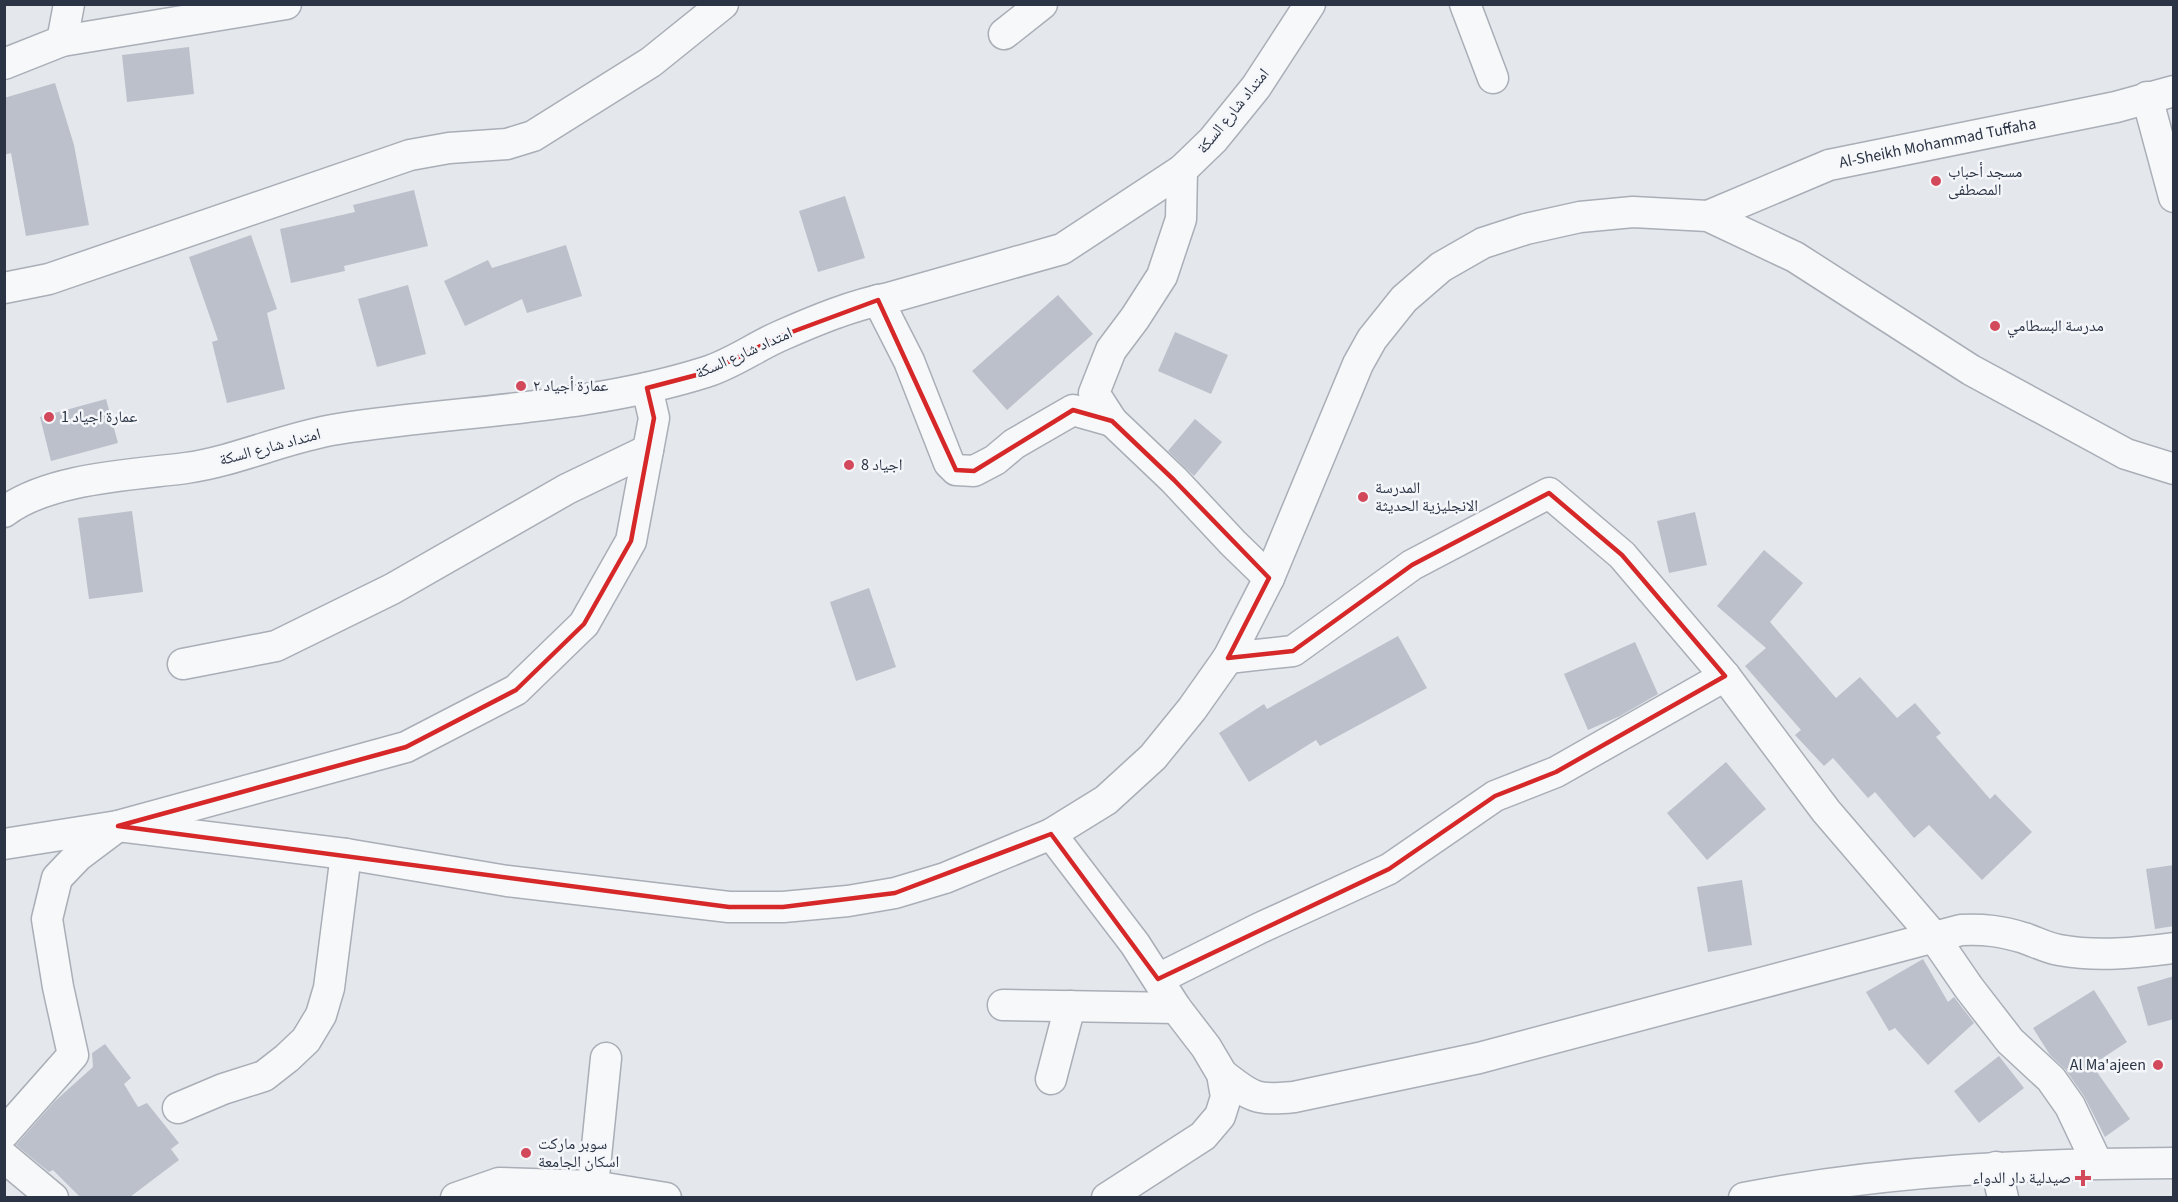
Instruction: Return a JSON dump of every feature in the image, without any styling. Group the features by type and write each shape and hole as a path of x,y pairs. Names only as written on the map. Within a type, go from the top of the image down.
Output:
{"street":[{"path":"62,41 69,4"},
{"path":"4,63 62,41 286,4"},
{"path":"4,288 49,279 410,155 449,148 507,144 533,136 651,62 723,4"},
{"path":"1004,34 1042,4"},
{"name":"امتداد شارع السكة","path":"4,512 44,490 89,481 193,467 336,429 535,408 647,388 708,372 781,336 869,302 1062,249 1182,170 1214,140 1256,87 1310,4"},
{"path":"1465,4 1493,78"},
{"path":"2160,94 2174,197"},
{"name":"Al-Sheikh Mohammad Tuffaha","path":"1708,216 1829,165 2116,106 2160,94"},
{"path":"1182,170 1181,219 1162,276 1111,350 1094,393 1112,421 1174,480 1269,578"},
{"path":"4,1134 73,1054 58,987 47,919 57,878 78,856 118,826 346,854 507,881 729,907 848,901 895,893 945,878 1052,834 1106,800 1153,757 1192,709 1228,658 1269,578 1358,364 1388,317 1422,282 1461,254 1483,243 1526,229 1580,217 1633,212 1708,216 1795,256 1981,375 2126,454 2174,469"},
{"path":"878,300 909,361 949,462 956,470 974,471 995,460 1014,444 1073,410 1112,421"},
{"path":"4,844 118,826 406,747 516,690 584,624 631,541 654,418 647,388"},
{"path":"183,664 276,646 392,590 567,489 648,450"},
{"path":"1228,658 1293,651 1412,564 1549,493 1622,555 1725,676 1826,811 1934,937 2010,1041 2051,1079 2070,1106 2097,1164"},
{"path":"1158,979 1271,923 1389,869 1495,796 1556,772 1725,676"},
{"path":"1052,834 1135,944 1176,1008 1206,1047 1222,1074 1226,1097 1220,1116 1203,1136 1107,1197"},
{"path":"178,1108 223,1089 264,1076 306,1040 321,1015 328,988 346,854"},
{"path":"1222,1074 1245,1092 1269,1100 1294,1098 1479,1058 1961,930 1990,929 2056,950 2084,954 2139,953 2174,948"},
{"path":"1003,1005 1176,1008"},
{"path":"1051,1079 1070,1006"},
{"path":"593,1186 606,1058"},
{"path":"4,1157 53,1197"},
{"path":"1744,1197 1898,1174 1996,1167 2174,1163"},
{"path":"1996,1167 2003,1197"},
{"path":"456,1197 496,1190 593,1186 666,1197"}],"highlighted area":[{"path":"878,300 956,470 974,471 1073,410 1112,421 1174,480 1269,578 1228,658 1293,651 1412,565 1549,493 1622,555 1725,676 1556,772 1495,796 1389,869 1158,979 1051,834 895,893 783,907 729,907 118,826 406,747 516,690 584,624 631,541 654,418 647,388 708,372 781,336"}],"building":[{"path":"189,47 194,94 127,102 122,55"},
{"path":"55,83 74,145 89,225 26,236 11,153 4,155 4,98"},
{"path":"414,190 428,246 344,266 345,271 291,283 280,229 355,212 353,205"},
{"path":"845,196 865,258 818,272 799,211"},
{"path":"251,235 277,309 267,313 285,389 227,403 212,342 218,340 189,257"},
{"path":"566,245 582,296 527,313 522,299 465,326 444,281 488,260 492,268"},
{"path":"408,285 426,354 377,367 358,299"},
{"path":"1058,295 1093,334 1007,410 972,371"},
{"path":"1175,332 1228,355 1211,394 1158,371"},
{"path":"106,399 118,443 51,461 40,417"},
{"path":"1195,419 1222,442 1194,476 1168,451"},
{"path":"132,511 143,592 89,599 78,518"},
{"path":"1695,512 1707,565 1669,573 1657,521"},
{"path":"1764,550 1803,583 1770,622 1836,698 1860,677 1897,718 1915,703 1941,733 1936,737 1990,799 1995,794 2032,832 1982,880 1929,825 1914,838 1875,792 1868,798 1833,758 1824,766 1795,735 1801,730 1745,666 1766,648 1717,606"},
{"path":"869,588 896,667 856,681 830,602"},
{"path":"1398,636 1427,688 1320,746 1316,740 1249,782 1219,733 1264,704 1267,709"},
{"path":"1635,642 1658,694 1620,716 1588,730 1564,674"},
{"path":"1726,762 1766,809 1707,860 1667,813"},
{"path":"2174,865 2174,926 2155,929 2146,869"},
{"path":"1742,880 1752,945 1708,952 1697,887"},
{"path":"1923,959 1948,1002 1954,997 1974,1023 1928,1065 1895,1028 1889,1031 1866,992"},
{"path":"2174,976 2174,1019 2148,1026 2137,987"},
{"path":"2094,990 2127,1042 2092,1065 2130,1119 2105,1137 2084,1096 2065,1069 2050,1055 2033,1028"},
{"path":"105,1044 131,1078 124,1084 138,1107 147,1103 179,1143 171,1149 179,1160 130,1197 80,1197 53,1170 49,1172 16,1145 55,1101 93,1067 92,1053"},
{"path":"1999,1056 2024,1088 1979,1123 1954,1091"}],"place":[{"name":"مسجد أحباب المصطفى","path":"1936,181"},
{"name":"مدرسة البسطامي","path":"1995,326"},
{"name":"عمارة أجياد ٢","path":"521,386"},
{"name":"عمارة اجياد 1","path":"49,417"},
{"name":"اجياد 8","path":"849,465"},
{"name":"المدرسة الانجليزية الحديثة","path":"1363,497"},
{"name":"Al Ma'ajeen","path":"2158,1065"},
{"name":"سوبر ماركت اسكان الجامعة","path":"526,1153"},
{"name":"صيدلية دار الدواء","path":"2083,1178"}]}
